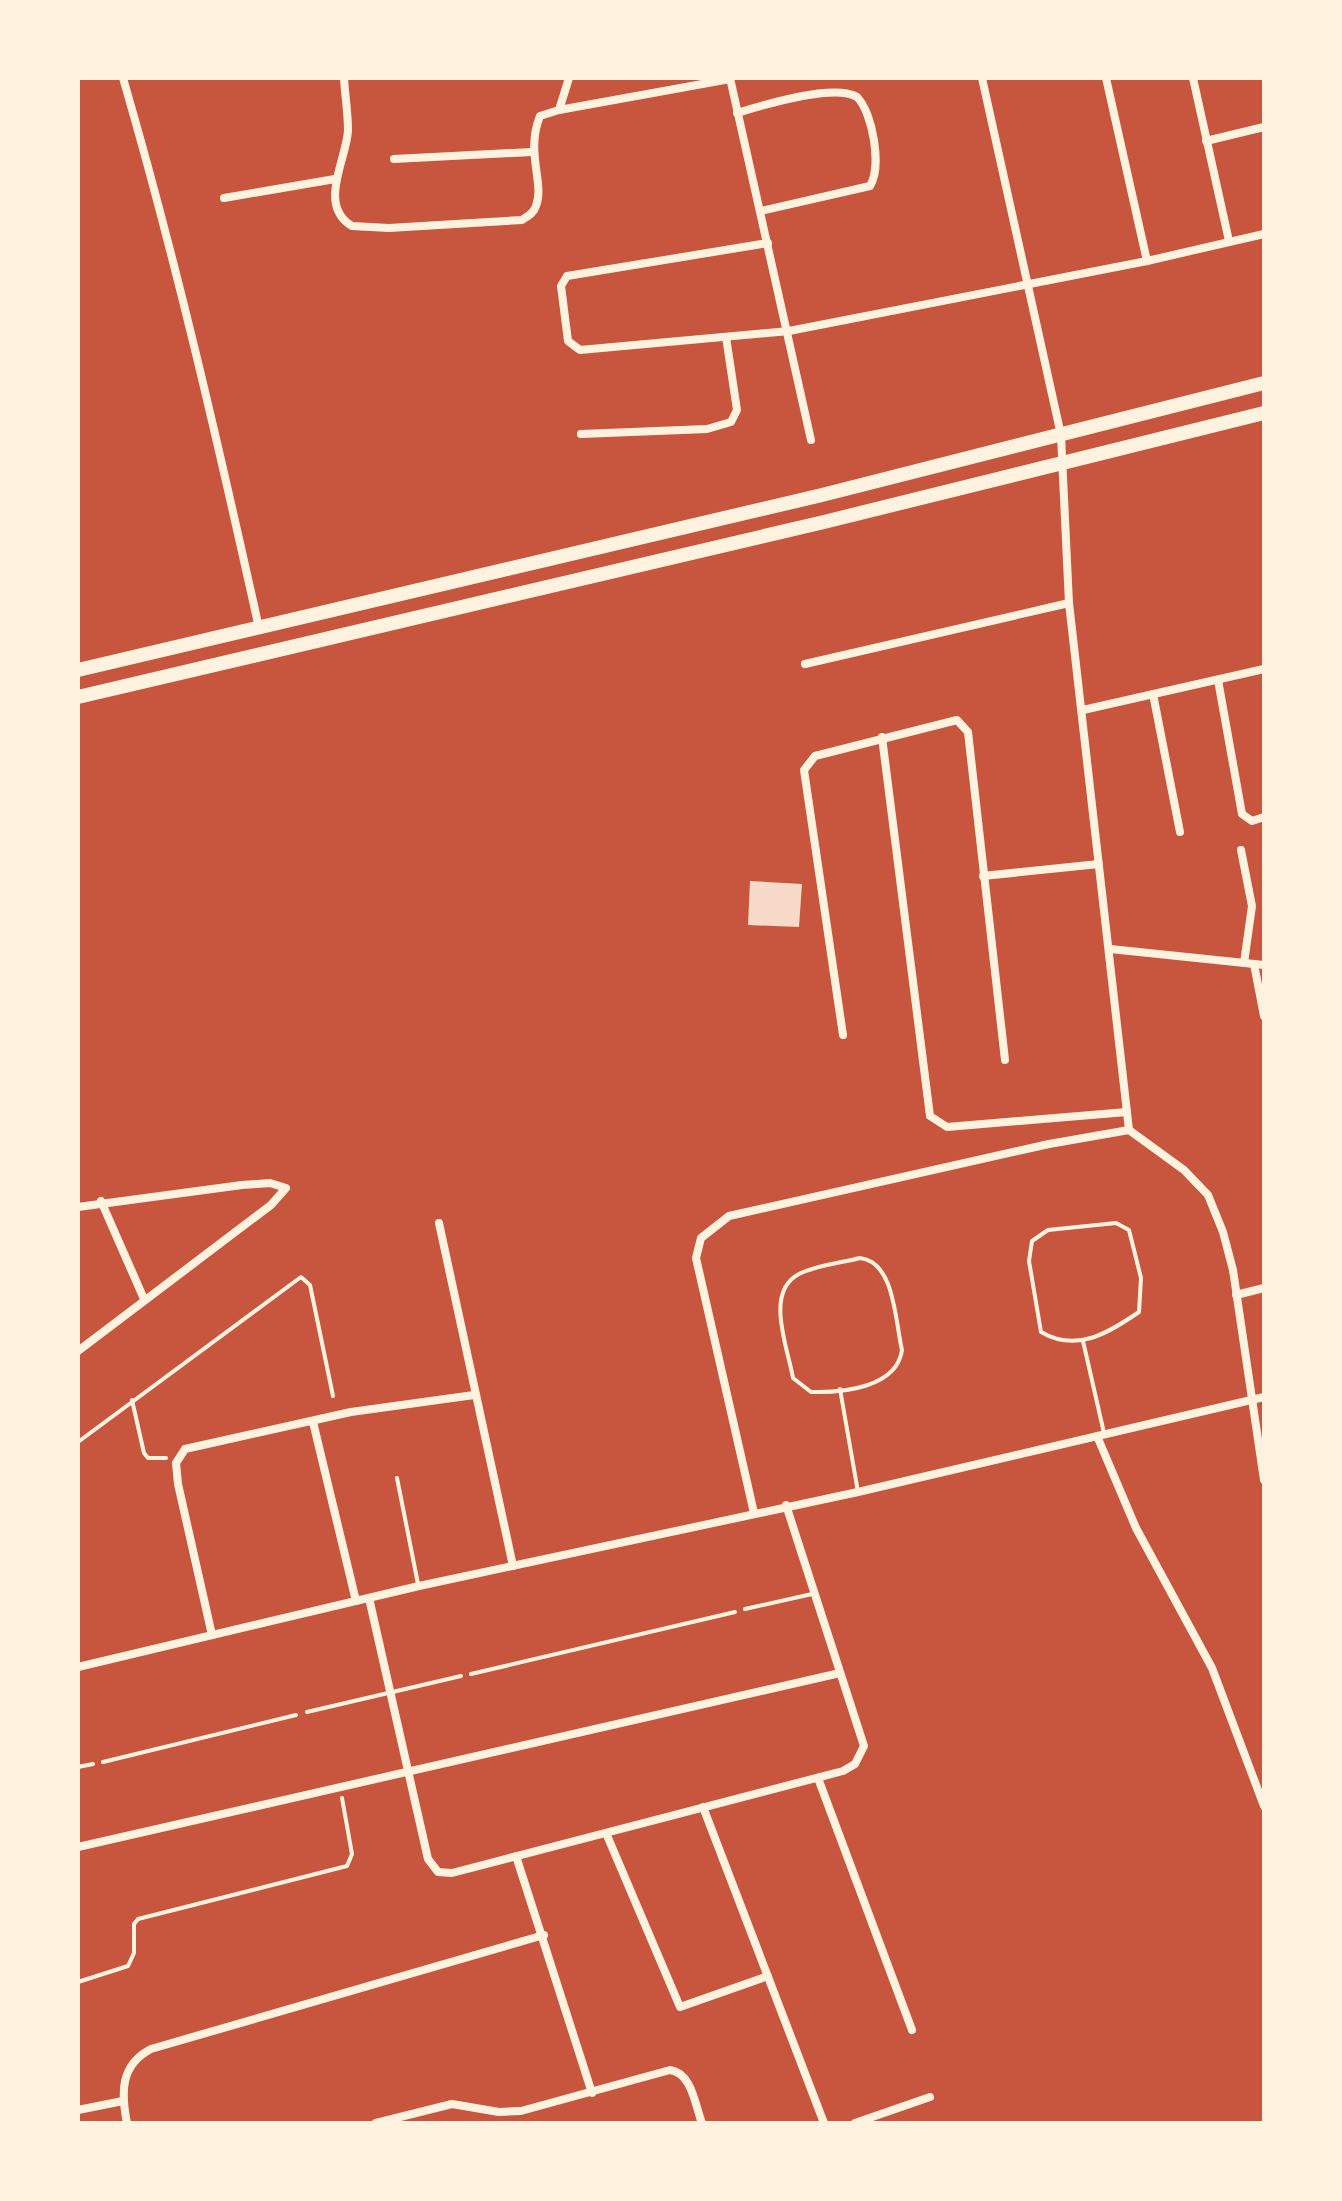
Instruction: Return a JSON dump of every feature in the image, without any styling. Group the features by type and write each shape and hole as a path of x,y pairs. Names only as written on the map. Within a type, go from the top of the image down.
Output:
{"main road":[{"path":"78,670 1061,435 1264,383"},
{"path":"78,697 1264,413"}],"street":[{"path":"123,78 206,385 259,628"},
{"path":"344,78 348,129 335,179 339,213 346,222 361,228 522,220 533,212 537,200 532,152 533,133 540,116 730,78 811,440"},
{"path":"559,110 569,78"},
{"path":"982,78 1061,435 1069,603 1129,1130 1184,1170 1208,1195 1223,1232 1236,1295 1264,1480"},
{"path":"1106,78 1147,261"},
{"path":"1193,78 1229,241"},
{"path":"737,113 773,103 843,93 857,97 867,113 876,174 870,186 761,211"},
{"path":"1206,141 1264,127"},
{"path":"394,159 532,152"},
{"path":"224,198 335,179"},
{"path":"768,243 567,276 561,286 568,341 580,350 789,331 1026,282 1147,261 1264,234"},
{"path":"581,434 707,429 731,422 737,410 726,337"},
{"path":"805,664 1069,603"},
{"path":"1083,710 1264,669"},
{"path":"1218,680 1242,814 1252,821 1264,817"},
{"path":"1153,694 1180,832"},
{"path":"843,1035 804,770 815,756 951,719 966,727 1005,1060"},
{"path":"882,737 930,1116 947,1127 1127,1112"},
{"path":"1241,850 1252,906 1254,964 1264,1016"},
{"path":"983,876 1099,864"},
{"path":"1110,949 1254,964"},
{"path":"754,1513 696,1258 701,1238 729,1216 1129,1130"},
{"path":"78,1207 101,1201 242,1185 270,1183 285,1186 283,1194 271,1205 78,1351"},
{"path":"101,1201 144,1299"},
{"path":"439,1223 513,1566"},
{"path":"1236,1295 1264,1288"},
{"path":"212,1635 178,1484 176,1463 180,1456 195,1445 351,1412 474,1395"},
{"path":"78,1667 419,1586 858,1492 1264,1397"},
{"path":"313,1422 356,1601"},
{"path":"1101,1436 1136,1528 1212,1668 1264,1806"},
{"path":"369,1598 433,1869 447,1874 818,1778 850,1768 859,1759 864,1746 786,1505"},
{"path":"78,1847 840,1673"},
{"path":"818,1778 912,2030"},
{"path":"703,1807 824,2123"},
{"path":"606,1833 680,2007 768,1976"},
{"path":"516,1856 544,1935 592,2093"},
{"path":"127,2123 123,2101 130,2067 151,2049 544,1935"},
{"path":"383,2122 452,2104 499,2112 521,2111 675,2070 687,2079 702,2123"},
{"path":"855,2123 930,2097"},
{"path":"78,2110 123,2101"}],"lane":[{"path":"1116,1223 1129,1230 1141,1278 1139,1312 1105,1334 1083,1341 1057,1341 1041,1332 1029,1261 1032,1241 1048,1230 1116,1223"},
{"path":"860,1258 871,1259 884,1273 902,1350 901,1361 895,1372 885,1380 840,1389 811,1392 793,1378 780,1300 785,1288 798,1274 860,1258"},
{"path":"1083,1341 1101,1436"},
{"path":"840,1389 858,1492"},
{"path":"397,1478 419,1586"},
{"path":"745,1609 815,1593"},
{"path":"307,1712 461,1676"},
{"path":"78,1767 93,1764"}],"path":[{"path":"78,1442 301,1277 310,1285 333,1396"},
{"path":"132,1400 142,1446 148,1458 180,1456"},
{"path":"461,1676 745,1609"},
{"path":"93,1764 307,1712"},
{"path":"78,1982 128,1966 134,1953 134,1924 138,1919 347,1866 352,1854 341,1788"}],"building":[{"path":"750,881 802,884 799,927 748,925"}]}
